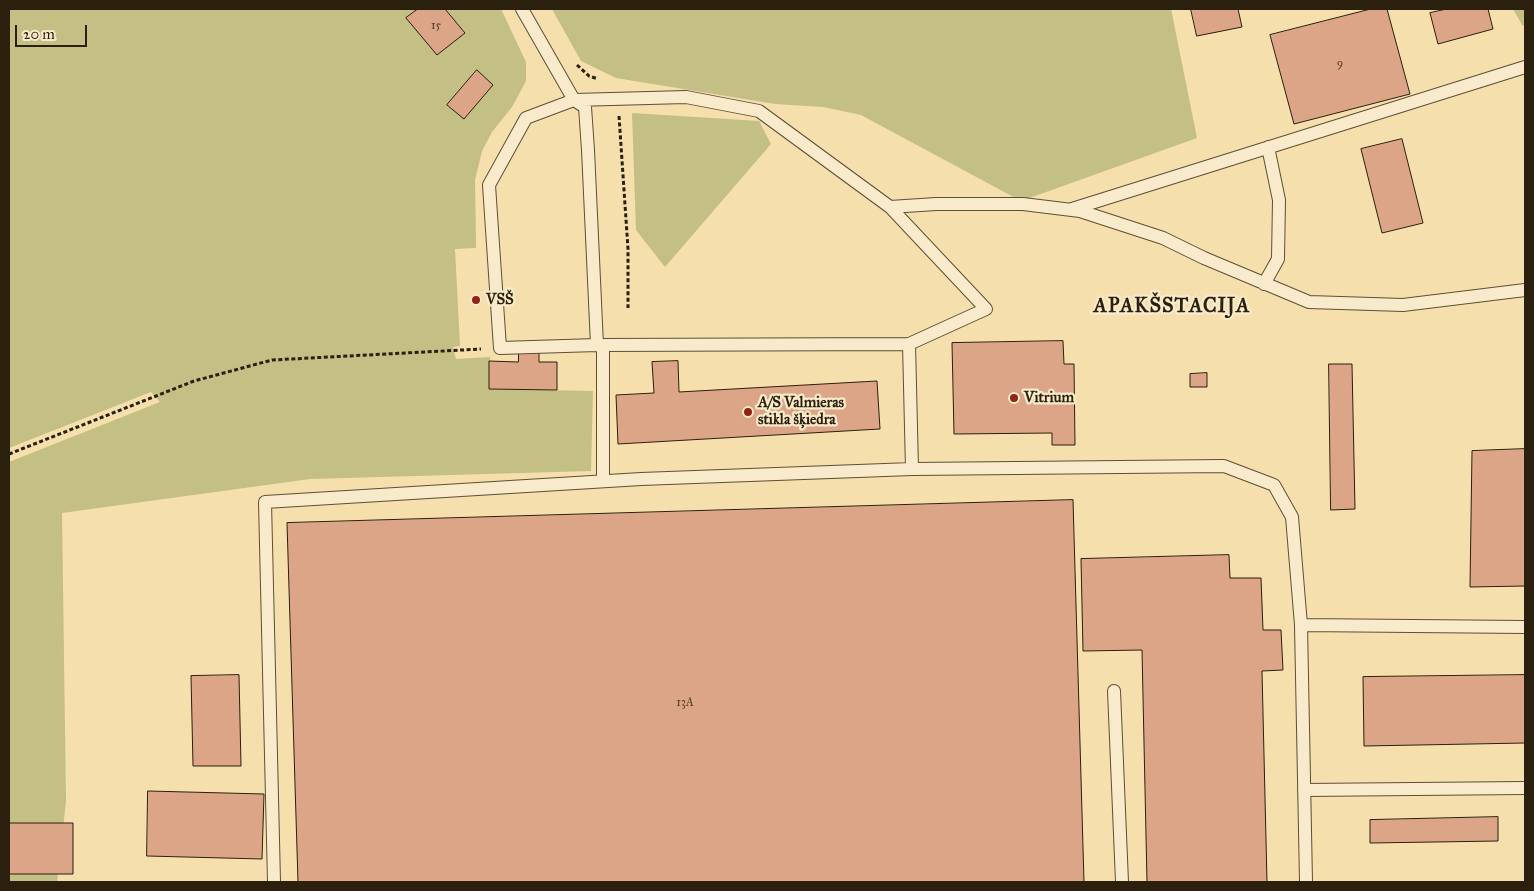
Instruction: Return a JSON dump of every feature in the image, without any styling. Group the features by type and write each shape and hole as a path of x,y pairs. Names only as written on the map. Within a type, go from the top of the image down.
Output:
{"lane":[{"path":"522,9 574,100 585,107 600,345 603,482"},
{"path":"1069,210 1525,67"},
{"path":"686,97 759,111 890,207 986,309 908,344 600,345 500,348 489,185 526,118 574,100 686,97"},
{"path":"1264,284 1278,259 1279,200 1268,147"},
{"path":"890,207 936,204 1023,204 1080,211 1163,238 1204,258 1309,302 1403,305 1525,290"},
{"path":"908,344 912,469"},
{"path":"274,882 265,502 603,482 912,469 1224,466 1274,485 1292,517 1301,625 1306,882"},
{"path":"1301,625 1525,626"},
{"path":"1114,691 1122,882"},
{"path":"1304,790 1525,788"}],"path":[{"path":"573,62 589,76 607,82"},
{"path":"619,120 628,249 628,308"},
{"path":"9,454 194,381 272,360 500,348"}],"shaded area":[{"path":"9,9 501,9 526,62 526,81 512,107 492,132 482,151 475,180 476,248 455,249 460,346 453,347 456,359 490,357 490,389 593,391 591,471 310,479 62,513 66,801 57,882 9,882 9,462 160,402 151,392 9,448"},
{"path":"552,9 1171,9 1197,138 1021,201 861,115 823,107 775,104 616,78 581,61"},
{"path":"1513,9 1525,9 1525,26 1522,25"},
{"path":"632,113 759,121 771,144 665,267 636,230"}],"building":[{"path":"418,9 445,9 465,33 437,55 406,18"},
{"path":"1191,9 1238,9 1242,27 1197,36"},
{"path":"1371,9 1387,9 1410,94 1294,124 1270,35"},
{"path":"1447,9 1488,9 1493,29 1438,44 1430,13"},
{"path":"477,70 493,85 464,119 447,105"},
{"path":"1402,139 1423,223 1382,233 1361,149"},
{"name":"Vitrium","path":"1063,341 1064,364 1074,364 1075,445 1052,445 1052,433 954,434 952,343"},
{"path":"519,351 539,351 539,362 557,362 557,390 489,389 489,361 518,362"},
{"name":"A/S Valmieras stikla šķiedra","path":"678,361 679,392 877,381 880,429 618,444 616,395 654,393 652,362"},
{"path":"1329,364 1352,364 1355,509 1331,510"},
{"path":"1207,373 1207,387 1190,387 1190,374"},
{"path":"1525,449 1525,586 1470,587 1472,451"},
{"path":"1073,500 1084,882 298,882 287,523"},
{"path":"1229,555 1230,578 1261,578 1263,630 1281,630 1283,670 1262,671 1267,882 1147,882 1142,650 1083,651 1081,559"},
{"path":"239,675 241,766 193,766 191,676"},
{"path":"1525,675 1525,743 1364,746 1363,677"},
{"path":"148,791 264,794 262,859 147,856"},
{"path":"1498,817 1498,841 1370,843 1370,820"},
{"path":"9,823 73,823 73,874 9,874"}],"place":[{"name":"VSŠ","path":"476,300"},
{"name":"Vitrium","path":"1014,398"},
{"name":"A/S Valmieras stikla šķiedra","path":"748,412"}],"district":[{"name":"APAKŠSTACIJA","path":"1172,307"}]}
